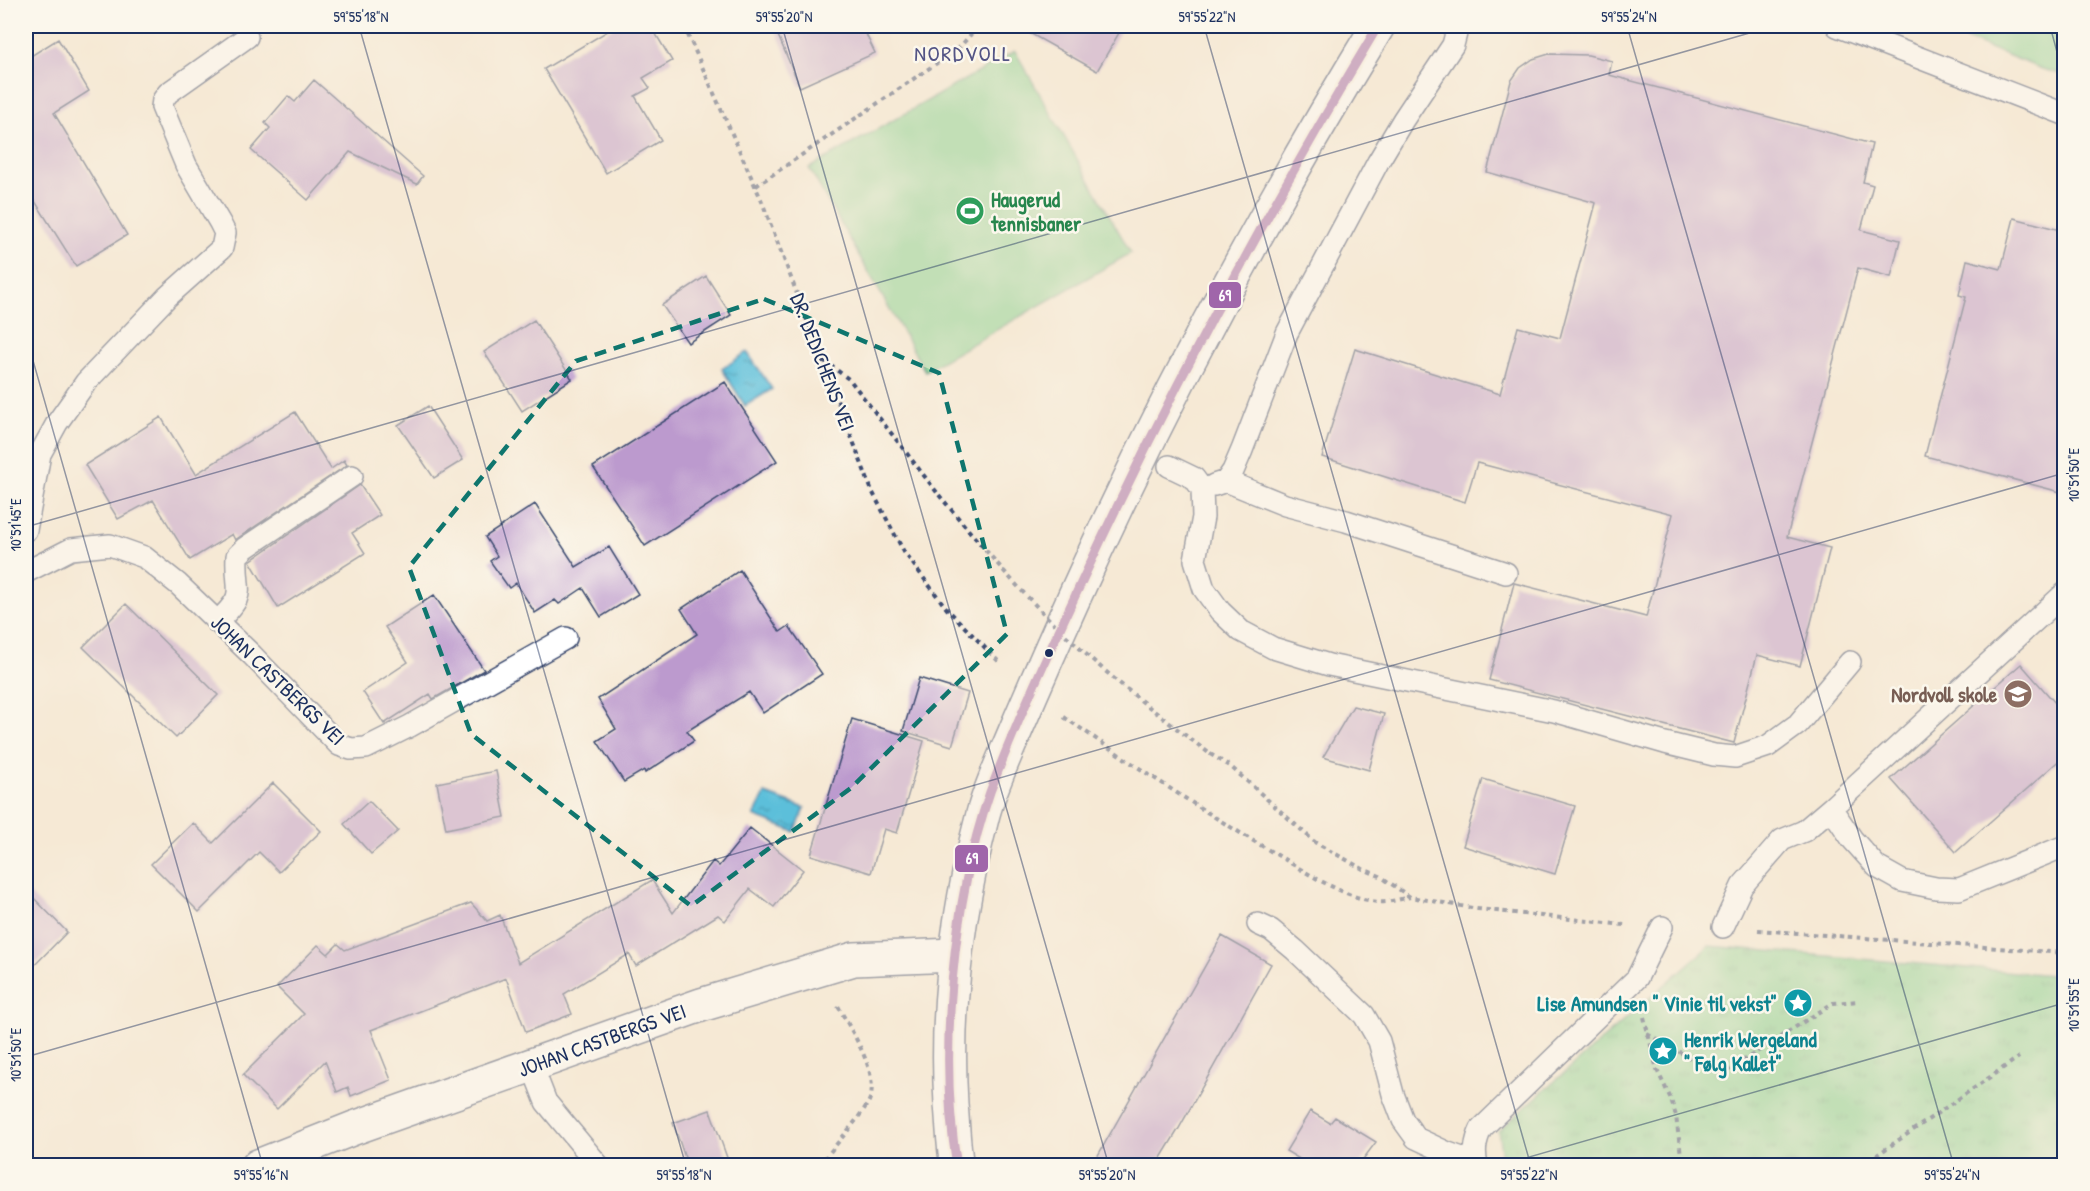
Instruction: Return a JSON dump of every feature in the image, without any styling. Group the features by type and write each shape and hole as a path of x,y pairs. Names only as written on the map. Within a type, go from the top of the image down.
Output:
{"street":[{"path":"957,1166 950,1076 955,955 984,811 1023,712 1113,511 1216,308 1378,26"},
{"name":"JOHAN CASTBERGS VEI","path":"258,1166 354,1128 701,1005 854,959 955,955"}],"lane":[{"path":"1202,489 1226,481 1233,471 1287,333 1378,162 1453,45 1458,26"},
{"path":"1837,26 2064,114"},
{"path":"26,530 40,454 57,423 86,382 167,297 222,248 225,233 186,165 162,107 163,100 168,93 247,37"},
{"path":"1169,466 1194,478 1202,489 1203,517 1195,560 1204,589 1220,611 1241,631 1274,648 1329,665 1554,711 1665,743 1714,755 1735,757 1768,746 1798,724 1850,662"},
{"path":"217,622 234,606 238,597 237,556 245,548 352,476"},
{"path":"1226,481 1285,505 1346,521 1506,573"},
{"name":"JOHAN CASTBERGS VEI","path":"26,573 71,549 110,545 144,557 178,584 252,655 339,745 351,749 366,748 410,726 566,638"},
{"path":"1723,927 1742,886 1782,840 1803,831 1831,808 2064,594"},
{"path":"1831,808 1852,839 1877,867 1902,881 1936,888 1959,889 2064,848"},
{"path":"1258,924 1271,930 1295,950 1364,1015 1379,1041 1393,1094 1403,1120 1416,1137 1476,1165"},
{"path":"1476,1165 1475,1140 1480,1129 1637,978 1662,927"},
{"path":"532,1066 546,1102 599,1166"}],"path":[{"name":"DR. DEDICHENS VEI","path":"684,26 755,186 872,491 904,552 947,609 991,656 1007,669"},
{"path":"755,186 959,48 978,26"},
{"path":"823,360 850,380 939,495 1012,579 1070,640 1139,700 1210,754 1230,766 1316,843 1380,876 1410,897"},
{"path":"1056,710 1168,789 1305,872 1364,898 1380,902 1410,897 1478,909 1615,925 1662,927"},
{"path":"1723,927 2064,953"},
{"path":"1637,978 1647,1034 1657,1070 1676,1116 1681,1155 1685,1166"},
{"path":"1647,1034 1713,1070 1724,1073 1833,1003 1858,1001"},
{"path":"819,1166 868,1102 872,1079 836,1002"},
{"path":"1861,1166 2019,1057"}],"highlighted area":[{"path":"764,299 939,373 1007,634 851,788 691,906 471,734 409,567 576,361"}],"green space":[{"path":"1934,26 2064,26 2064,75 2042,69"},
{"name":"Haugerud tennisbaner","path":"1015,51 1131,253 925,371 809,168"},
{"path":"1709,946 2064,976 2064,1165 1503,1165 1498,1131"}],"water":[{"path":"747,352 772,389 745,406 722,369"},
{"path":"765,794 805,808 795,832 754,816"}],"building":[{"path":"616,26 651,26 672,61 643,78 650,88 635,96 661,140 606,173 544,69"},
{"path":"774,26 862,26 875,53 800,87"},
{"path":"1017,26 1123,26 1097,71"},
{"path":"58,39 89,91 54,113 127,235 76,266 26,187 26,59"},
{"path":"1549,54 1588,55 1612,61 1609,75 1872,144 1863,182 1873,185 1861,230 1900,240 1891,277 1858,268 1787,537 1830,548 1800,666 1757,655 1734,743 1489,680 1514,583 1646,617 1673,514 1477,463 1465,502 1322,457 1355,349 1500,394 1518,327 1560,338 1596,203 1487,172 1511,81 1520,68 1533,59"},
{"path":"314,80 423,176 417,184 350,152 308,200 251,150 270,128 265,123 288,96 295,102"},
{"path":"2014,218 2064,231 2064,493 1925,456 1966,297 1959,295 1967,260 2001,269"},
{"path":"706,276 731,315 688,343 662,305"},
{"path":"534,320 572,379 522,411 484,352"},
{"path":"725,382 777,461 645,546 593,467"},
{"path":"428,406 463,460 434,478 398,425"},
{"path":"295,412 331,469 344,460 347,465 235,540 232,534 190,560 153,500 118,519 85,465 161,417 196,474"},
{"path":"360,485 380,515 352,533 365,553 278,608 250,561"},
{"path":"535,504 576,567 609,547 638,594 601,617 583,588 559,604 555,600 535,613 516,583 509,588 490,561 497,556 485,537"},
{"path":"740,570 780,632 789,626 822,674 763,713 749,692 687,731 694,741 645,773 644,770 624,782 597,741 616,729 598,699 697,634 681,609"},
{"path":"434,595 484,670 433,699 430,694 384,724 363,692 408,662 385,627"},
{"path":"126,604 218,695 176,738 83,647"},
{"path":"2021,664 2064,713 2064,756 1956,852 1891,779"},
{"path":"919,678 968,693 952,746 903,731"},
{"path":"1353,706 1384,714 1369,770 1323,757"},
{"path":"852,719 924,741 897,833 884,829 871,873 811,855"},
{"path":"496,771 505,817 446,829 437,783"},
{"path":"1483,779 1575,806 1555,874 1463,846"},
{"path":"273,783 321,831 279,872 259,852 199,912 151,864 193,823 213,843"},
{"path":"369,801 398,831 371,854 344,824"},
{"path":"750,828 803,870 774,907 750,889 725,921 718,915 636,966 629,954 564,994 572,1014 526,1032 506,978 371,1030 391,1080 351,1096 348,1087 337,1092 325,1061 277,1109 243,1075 304,1014 277,987 318,945 328,954 338,944 345,950 471,903 487,921 500,915 518,963 652,880 673,913 713,861 719,866"},
{"path":"26,890 67,932 26,974"},
{"path":"1222,936 1271,964 1178,1130 1156,1166 1092,1166"},
{"path":"710,1110 730,1166 688,1166 673,1123"},
{"path":"1310,1111 1330,1123 1335,1117 1376,1142 1358,1166 1311,1166 1286,1151"}],"transit line":[{"name":"69","path":"957,1166 951,1122 949,1075 952,977 967,880 977,834 990,792 1046,659 1150,439 1260,230 1378,26"}],"place":[{"name":"Haugerud tennisbaner","path":"970,211"},
{"name":"Nordvoll skole","path":"2018,694"},
{"name":"Lise Amundsen \" Vinie til vekst\"","path":"1798,1003"},
{"name":"Henrik Wergeland \" Følg Kallet\"","path":"1663,1051"}],"district":[{"name":"NORDVOLL","path":"963,53"}]}
